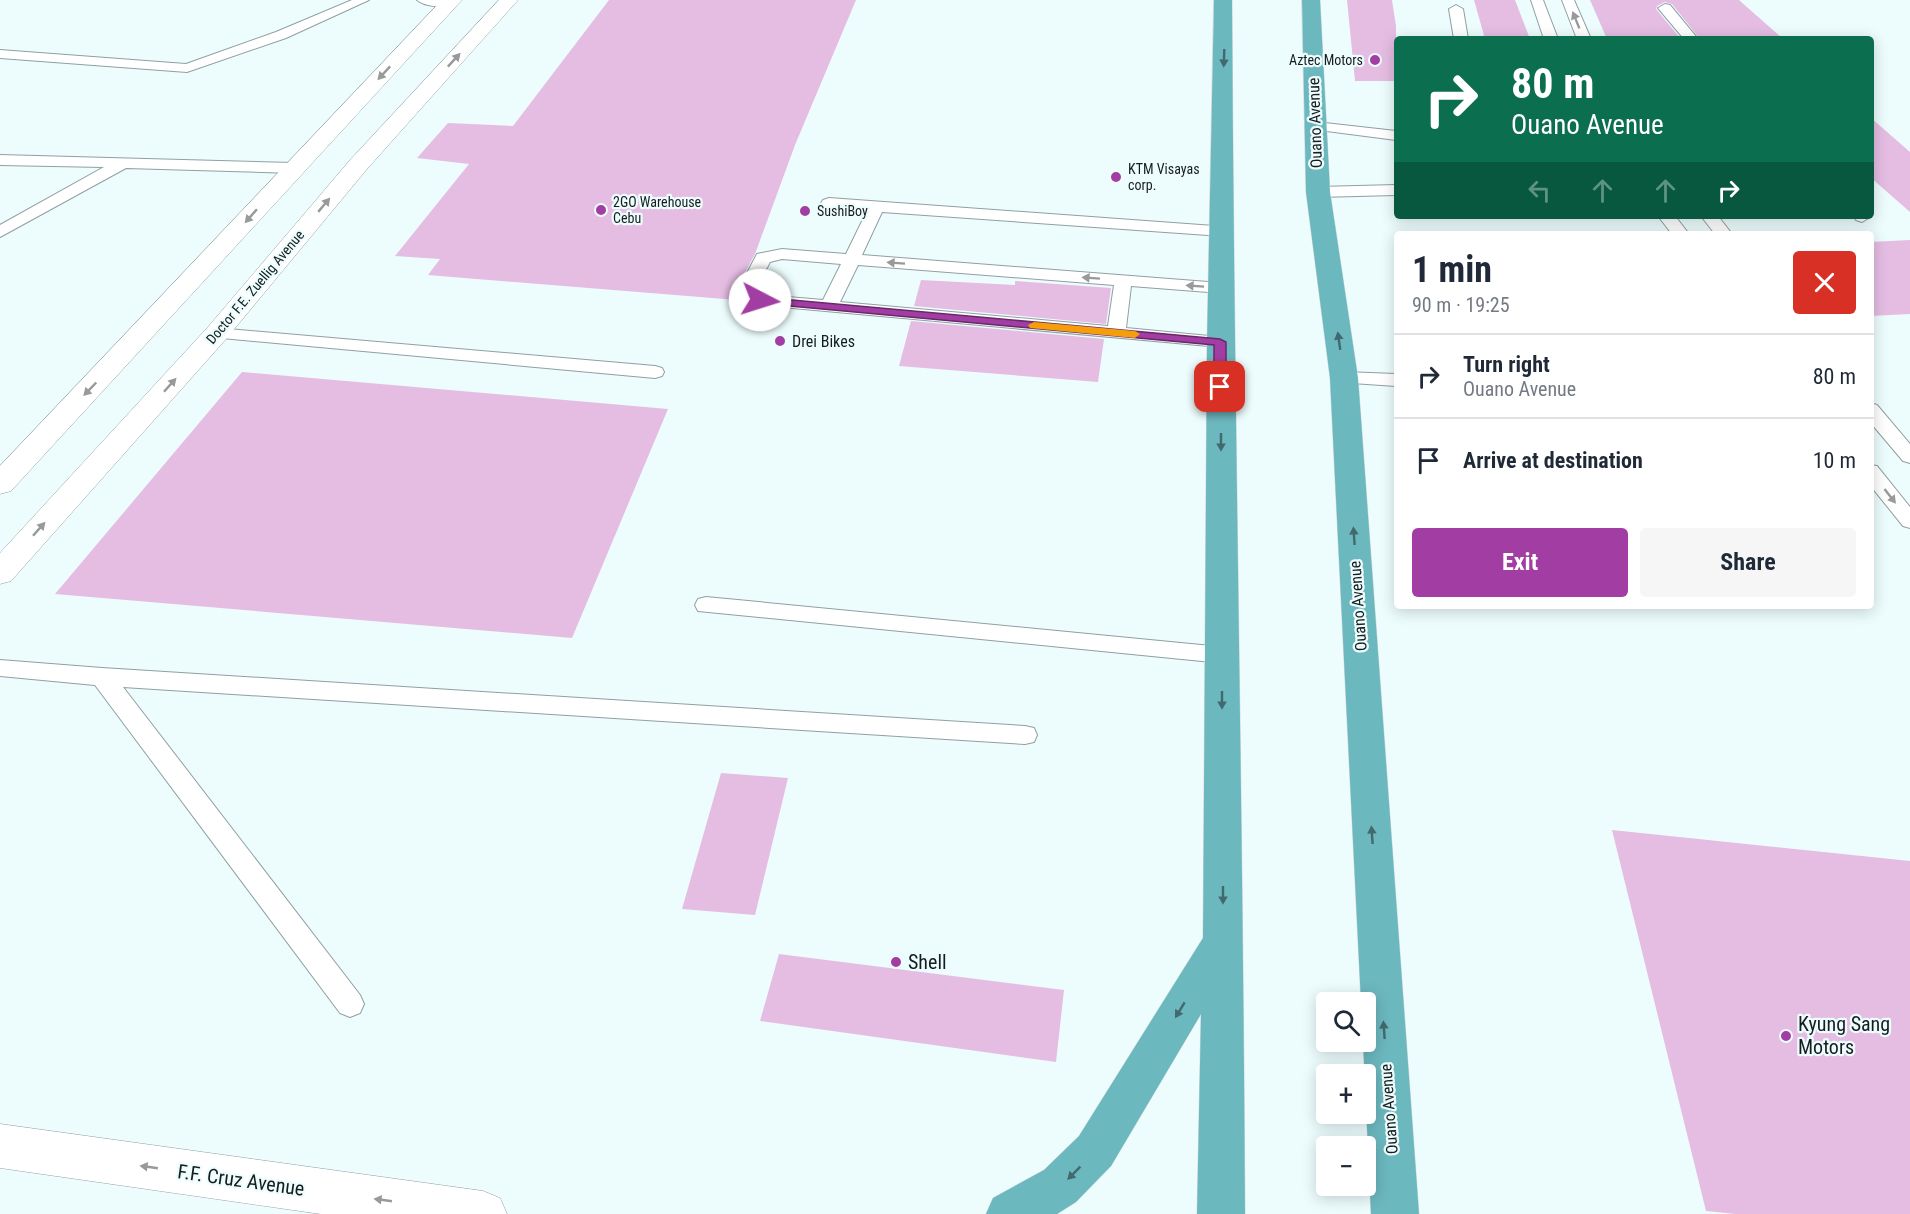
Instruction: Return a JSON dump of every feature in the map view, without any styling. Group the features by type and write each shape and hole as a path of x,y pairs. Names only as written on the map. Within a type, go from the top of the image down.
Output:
{"highway":[{"path":"1221,1214 1220,342 1223,0"},
{"name":"Ouano Avenue","path":"1311,0 1318,192 1344,378 1395,1214"},
{"path":"1010,1214 1021,1210 1060,1186 1095,1151 1222,942"}],"street":[{"name":"Doctor F.E. Zuellig Avenue","path":"0,573 217,333 359,164 509,0"},
{"path":"0,484 452,1"},
{"name":"F.F. Cruz Avenue","path":"0,1146 483,1214"}],"lane":[{"path":"0,54 187,68 281,35 363,0"},
{"path":"423,0 452,1"},
{"path":"1537,0 1550,36"},
{"path":"1568,0 1583,36"},
{"path":"1665,8 1688,36"},
{"path":"1456,9 1460,36"},
{"path":"1316,126 1394,136"},
{"path":"0,160 294,168"},
{"path":"0,232 123,163"},
{"path":"1318,192 1394,190"},
{"path":"829,203 1222,231"},
{"path":"829,307 877,206"},
{"path":"1668,219 1678,231"},
{"path":"1712,219 1722,231"},
{"path":"1220,342 760,300 747,290 763,258 772,255 851,259 1221,288"},
{"path":"1116,333 1123,280"},
{"path":"217,333 655,372"},
{"path":"1344,378 1394,381"},
{"path":"1874,414 1910,457"},
{"path":"1874,476 1910,521"},
{"path":"706,605 1222,655"},
{"path":"0,668 102,677 1025,735"},
{"path":"102,677 350,1004"}],"building":[{"path":"609,0 856,0 795,145 755,254 736,289 739,295 737,300 428,275 440,259 395,256 469,164 417,158 448,123 513,126"},
{"name":"Aztec Motors","path":"1347,0 1392,0 1396,26 1394,81 1355,81"},
{"path":"1474,0 1515,0 1529,36 1484,36"},
{"path":"1590,0 1739,0 1780,36 1698,36 1672,4 1665,2 1656,9 1678,36 1606,36"},
{"path":"1874,120 1910,152 1910,212 1874,180"},
{"path":"1910,240 1910,314 1874,316 1874,242"},
{"path":"921,280 1015,285 1015,281 1111,288 1106,324 914,306"},
{"path":"911,321 1104,339 1098,382 899,366"},
{"path":"242,372 668,409 572,638 55,594"},
{"path":"721,773 788,778 755,915 682,909"},
{"name":"Kyung Sang Motors","path":"1612,830 1910,861 1910,1214 1736,1214 1706,1211"},
{"path":"779,954 1064,990 1056,1062 760,1021"}],"slow traffic":[{"path":"1034,325 1135,334"}],"place":[{"name":"Aztec Motors","path":"1375,60"},
{"name":"KTM Visayas corp.","path":"1116,177"},
{"name":"2GO Warehouse Cebu","path":"601,210"},
{"name":"SushiBoy","path":"805,211"},
{"name":"Drei Bikes","path":"780,341"},
{"name":"Shell","path":"896,962"},
{"name":"Kyung Sang Motors","path":"1786,1036"}],"route":[{"path":"760,300 1220,342 1220,387"}]}
